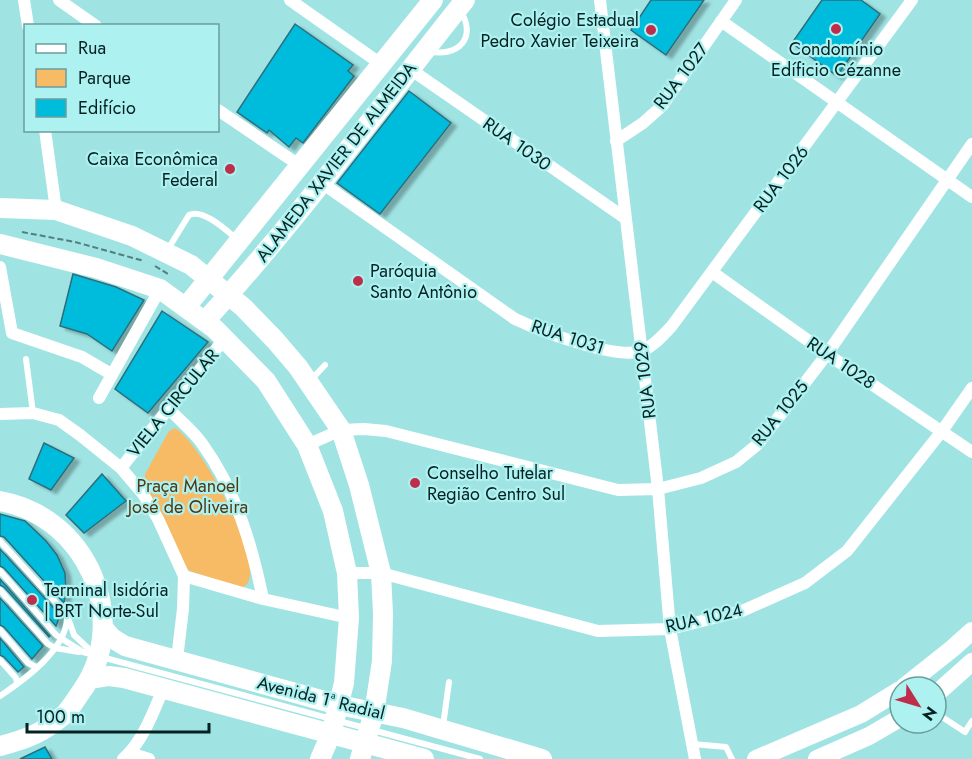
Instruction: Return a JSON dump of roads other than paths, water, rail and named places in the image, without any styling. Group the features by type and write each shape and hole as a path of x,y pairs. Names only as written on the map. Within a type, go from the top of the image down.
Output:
{"main road":[{"name":"ALAMEDA XAVIER DE ALMEIDA","path":"186,307 433,0"},
{"name":"ALAMEDA XAVIER DE ALMEIDA","path":"205,321 322,183 462,4"},
{"path":"0,208 56,210 132,236 159,260 191,265 229,295 275,340 308,383 340,430 359,485 381,573 382,662 368,736"},
{"path":"0,244 167,284 186,307 225,338 266,381 306,445 333,512 347,573 349,618 344,683 335,720 320,759"},
{"path":"0,501 16,504 52,522 81,552 99,588 104,629 91,654 91,679 66,713 32,737 0,747"},
{"name":"Avenida 1ª Radial","path":"104,629 112,638 125,646 177,659 335,720 424,759"},
{"path":"919,675 972,631"},
{"path":"931,675 953,648"},
{"path":"948,683 972,662"},
{"name":"Avenida 1ª Radial","path":"91,679 109,676 124,678 164,688 335,720 368,736"},
{"path":"756,759 861,714 888,697"},
{"name":"Avenida 1ª Radial","path":"368,736 403,718 542,759"},
{"path":"817,759 888,725"}],"street":[{"path":"24,0 28,24"},
{"path":"59,0 93,24"},
{"path":"290,0 381,64"},
{"name":"RUA 1029","path":"600,0 658,489 670,629 695,759"},
{"name":"RUA 1027","path":"616,141 643,123 662,106 736,0"},
{"name":"RUA 1026","path":"642,351 656,342 671,327 912,0"},
{"path":"721,21 972,197"},
{"name":"RUA 1030","path":"410,69 625,218"},
{"path":"219,111 299,165"},
{"path":"45,132 56,210"},
{"name":"RUA 1025","path":"306,445 340,430 364,429 386,431 618,490 658,489 701,478 736,462 758,444 827,354 972,144"},
{"name":"RUA 1031","path":"322,183 515,319 541,331 618,353 642,351"},
{"path":"0,267 12,333 82,357 111,374"},
{"name":"RUA 1028","path":"712,272 827,354 972,452"},
{"path":"99,398 111,374 167,284"},
{"name":"VIELA CIRCULAR","path":"121,468 225,338"},
{"name":"RUA 1024","path":"347,573 381,573 598,631 670,629 742,611 805,583 847,551 942,431 972,388"},
{"path":"168,408 202,444 234,500 253,552 264,599"},
{"path":"0,414 33,413 59,420 121,468 143,494 158,519 184,576 177,659"},
{"path":"184,576 264,599 349,618"},
{"path":"149,759 126,756 151,718 164,688"}],"lane":[{"path":"159,260 189,215 194,213 202,214 240,241"},
{"path":"26,359 33,413"},
{"path":"308,383 325,365"},
{"path":"0,541 67,615 74,635 91,654"},
{"path":"0,571 62,639 91,654"},
{"path":"0,591 53,651"},
{"path":"0,696 53,651 62,639 67,625 67,615"},
{"path":"0,630 28,663 36,667"},
{"path":"53,651 91,654 335,720"},
{"path":"0,660 16,678 17,683"},
{"path":"443,730 449,682"},
{"path":"948,721 965,732 972,721"},
{"path":"368,736 480,759"},
{"path":"693,744 726,747 732,759"}],"place":[{"name":"Condomínio Edíficio Cézanne","path":"836,29"},
{"name":"Colégio Estadual Pedro Xavier Teixeira","path":"651,30"},
{"name":"Caixa Econômica Federal","path":"230,169"},
{"name":"Paróquia Santo Antônio","path":"358,281"},
{"name":"Conselho Tutelar Região Centro Sul","path":"415,483"},
{"name":"Terminal Isidória | BRT Norte-Sul","path":"32,600"}],"park label":[{"name":"Praça Manoel José de Oliveira","path":"188,496"}]}
